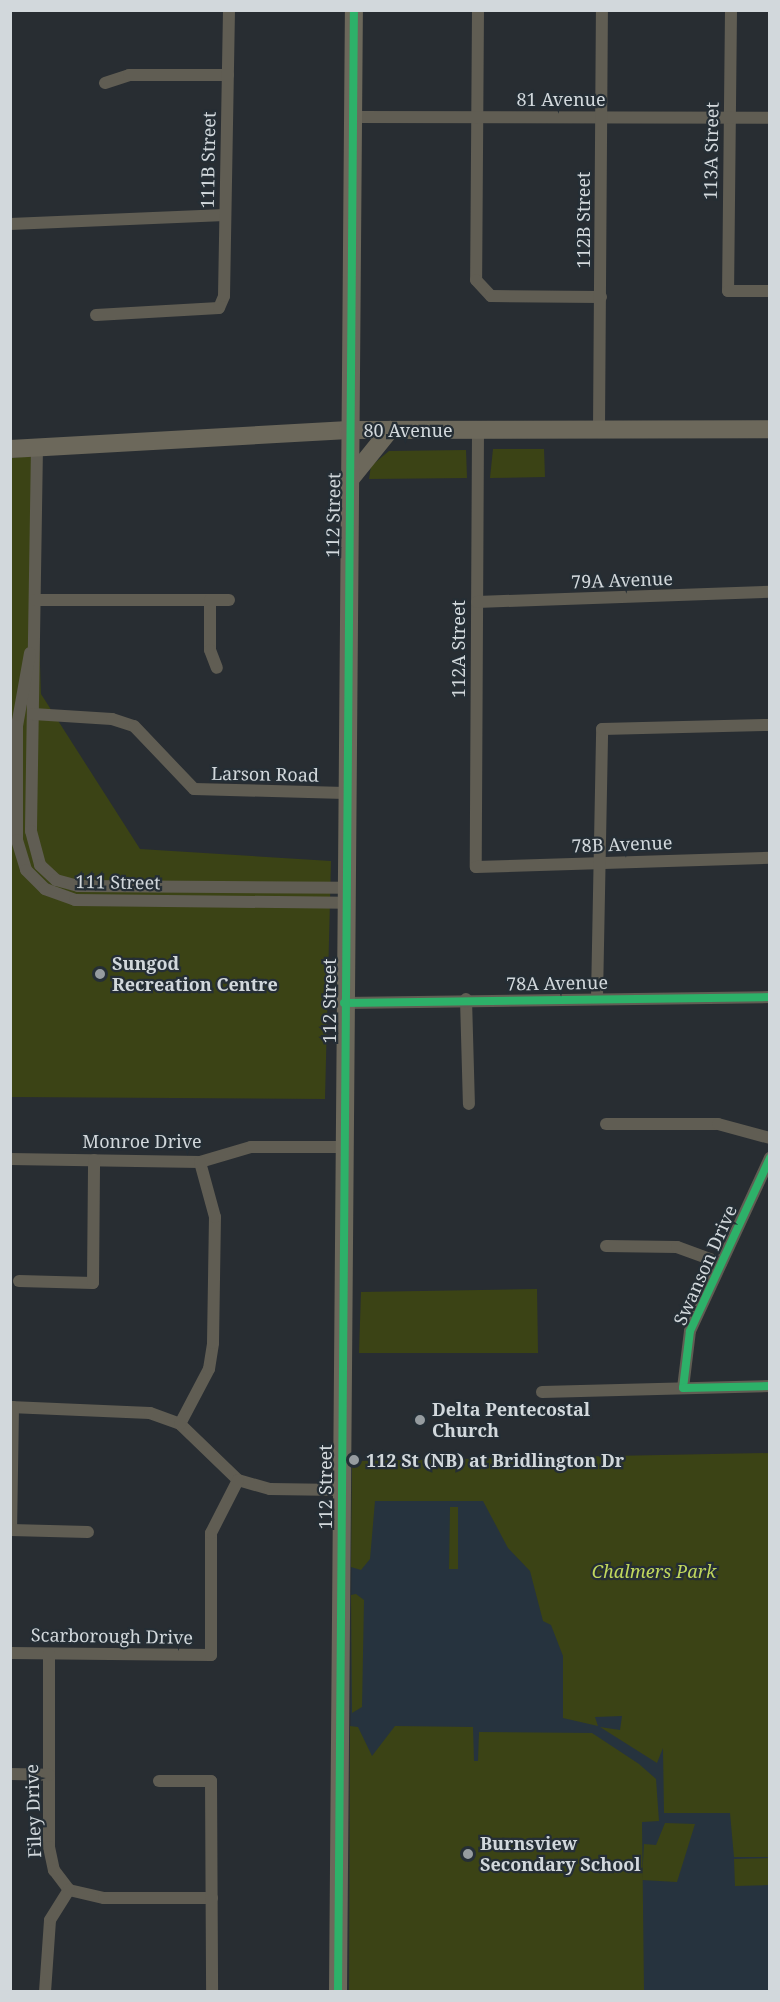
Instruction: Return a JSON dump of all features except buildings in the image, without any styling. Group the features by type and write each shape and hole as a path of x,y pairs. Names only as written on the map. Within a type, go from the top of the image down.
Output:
{"street":[{"name":"111B Street","path":"96,315 219,308 225,215 229,10"},
{"name":"112 Street","path":"338,1992 345,794 354,10"},
{"path":"478,10 476,280 491,296 601,297"},
{"name":"112B Street","path":"598,429 602,10"},
{"name":"113A Street","path":"731,10 728,291 770,291"},
{"path":"105,83 129,75 228,75"},
{"name":"81 Avenue","path":"352,117 770,118"},
{"path":"10,224 225,215"},
{"name":"80 Avenue","path":"10,449 348,430 770,429"},
{"path":"348,482 390,430"},
{"name":"112A Street","path":"476,867 478,430"},
{"name":"111 Street","path":"37,447 32,842 40,865 56,880 78,886 345,895"},
{"path":"769,592 770,585"},
{"name":"79A Avenue","path":"477,602 769,592"},
{"path":"35,600 229,600"},
{"path":"210,600 210,650 217,668"},
{"name":"111 Street","path":"34,640 17,726 17,840 26,870 45,889 84,900 345,895"},
{"name":"Larson Road","path":"33,714 112,719 134,726 194,789 345,794"},
{"path":"597,998 602,729 770,725"},
{"name":"78B Avenue","path":"476,867 770,858"},
{"name":"78A Avenue","path":"344,1003 466,999 770,997"},
{"path":"466,999 469,1104"},
{"path":"606,1124 718,1124 770,1138"},
{"name":"Monroe Drive","path":"10,1159 200,1162 251,1147 343,1147"},
{"name":"Swanson Drive","path":"683,1389 690,1331 770,1158"},
{"path":"19,1281 93,1283 94,1160"},
{"path":"180,1424 209,1369 213,1343 215,1217 200,1162"},
{"path":"606,1246 677,1247 721,1263"},
{"path":"542,1392 770,1386"},
{"path":"88,1532 11,1530 12,1407 119,1407 180,1424 238,1480 270,1489 340,1490"},
{"name":"Scarborough Drive","path":"10,1653 211,1655 211,1533 238,1480"},
{"name":"Filey Drive","path":"49,1654 49,1847 54,1870 69,1890"},
{"path":"10,1774 49,1774"},
{"path":"159,1781 211,1782 212,1992"},
{"path":"45,1992 50,1920 69,1890 104,1898 212,1898"}],"shaded area":[{"name":"Burnsview Secondary School","path":"486,1459 769,1713 769,1991 349,1992 352,1461"}],"green space":[{"path":"493,449 544,449 545,477 490,478"},
{"path":"466,450 467,478 369,479 371,466 389,451"},
{"path":"33,456 41,694 140,849 331,861 325,1099 11,1097 10,458"},
{"path":"537,1289 538,1353 359,1353 361,1292"},
{"name":"Chalmers Park","path":"769,1453 769,1857 734,1857 730,1813 664,1813 663,1748 657,1763 600,1727 620,1730 622,1716 595,1717 598,1726 563,1718 563,1656 551,1625 543,1621 530,1571 508,1548 483,1501 375,1501 370,1559 361,1570 351,1567 352,1466 357,1461"},
{"path":"450,1507 458,1507 458,1569 449,1569"},
{"path":"356,1594 364,1600 362,1707 352,1713 351,1595"},
{"path":"350,1726 358,1727 372,1756 395,1726 473,1727 474,1761 478,1761 479,1732 592,1733 639,1764 656,1779 659,1821 642,1822 644,1991 349,1991"},
{"path":"665,1823 695,1824 677,1882 642,1880 644,1844 656,1845"},
{"path":"769,1858 769,1885 735,1886 734,1859"}],"cycle path":[{"path":"338,1992 354,10"},
{"path":"344,1003 770,997"},
{"path":"770,1158 690,1331 683,1388 770,1386"}],"place":[{"name":"Sungod Recreation Centre","path":"100,974"},
{"name":"Delta Pentecostal Church","path":"420,1420"},
{"name":"112 St (NB) at Bridlington Dr","path":"354,1460"},
{"name":"Burnsview Secondary School","path":"468,1854"}]}
